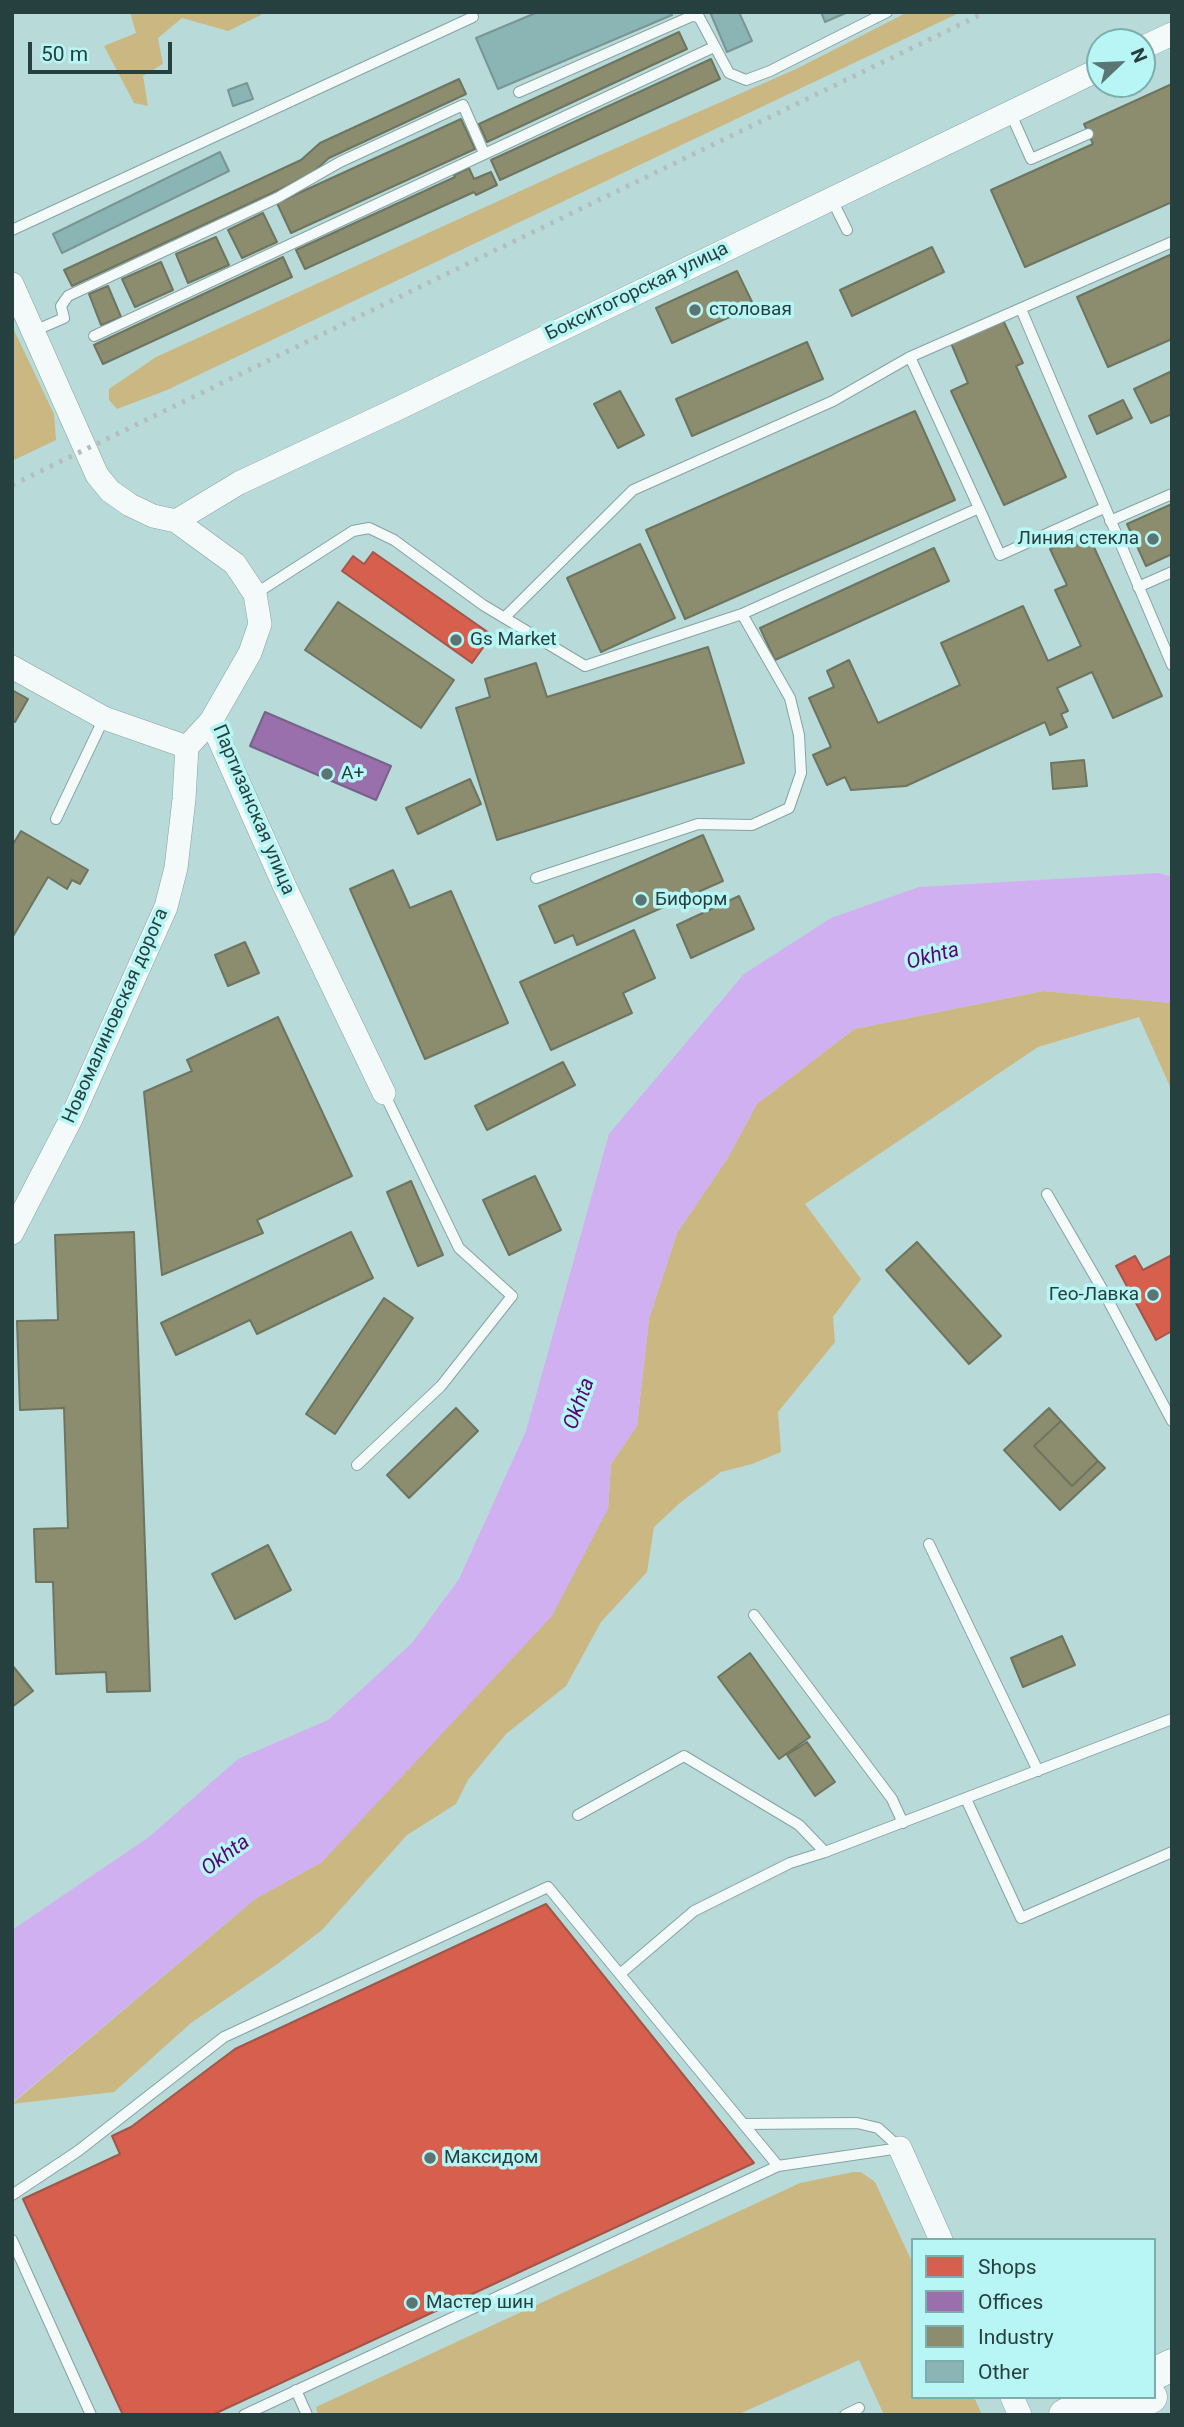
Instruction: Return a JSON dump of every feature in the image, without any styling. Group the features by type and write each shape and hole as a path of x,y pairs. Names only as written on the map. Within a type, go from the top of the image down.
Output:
{"main road":[{"path":"1156,2373 1172,2365"},
{"path":"1156,2396 1172,2388"},
{"path":"1065,2415 1099,2399"},
{"path":"1114,2415 1149,2399"}],"street":[{"path":"1156,41 1172,34"},
{"name":"Бокситогорская улица","path":"176,521 239,483 1086,76"},
{"path":"12,284 97,475 110,491 130,505 153,516 176,521 235,564 256,594"},
{"name":"Партизанская улица","path":"256,594 260,624 253,643 211,721 384,1093"},
{"path":"12,667 104,718 187,747 211,721"},
{"name":"Новомалиновская дорога","path":"12,1233 71,1119 166,906 176,868 187,747"},
{"path":"900,2148 940,2238"},
{"path":"1013,2399 1020,2415"}],"lane":[{"path":"519,92 692,16 699,17 729,73 746,80 770,71 887,12"},
{"path":"12,230 472,17"},
{"path":"94,336 714,47"},
{"path":"34,331 64,318 61,306 68,296 277,198 340,162 463,104 484,153"},
{"path":"1010,112 1031,159 1088,134"},
{"path":"831,198 847,230"},
{"path":"505,617 633,490 833,401 910,357 1172,242"},
{"path":"1021,309 1172,664"},
{"path":"910,357 1000,555 1104,508"},
{"path":"1110,521 1172,494"},
{"path":"256,594 353,531 369,528 394,540 483,605 585,666 742,614 979,508"},
{"path":"1138,587 1172,572"},
{"path":"536,878 698,824 752,825 789,808 801,772 799,735 790,698 742,614"},
{"path":"56,819 104,718"},
{"path":"357,1465 441,1386 512,1296 459,1248 384,1093"},
{"path":"1047,1194 1101,1287 1172,1421"},
{"path":"929,1544 1038,1771"},
{"path":"754,1615 892,1799 903,1823"},
{"path":"620,1974 694,1911 790,1863 825,1853 1172,1719"},
{"path":"578,1815 684,1756 799,1825 825,1853"},
{"path":"966,1798 1021,1918 1172,1852"},
{"path":"12,2195 78,2151 224,2037 548,1887 778,2166"},
{"path":"743,2124 857,2123 877,2128 900,2148"},
{"path":"244,2415 778,2166 900,2148"},
{"path":"12,2240 91,2415"},
{"path":"296,2390 307,2415"},
{"path":"845,2415 859,2408"}],"shaded area":[{"path":"130,12 261,12 261,15 228,31 182,18 158,38 163,64 143,76 148,106 134,103 104,46 136,33"},
{"path":"908,12 961,12 167,390 117,409 109,400 109,389 156,357 573,167 796,69"},
{"path":"12,326 54,414 56,440 12,461"},
{"path":"1043,991 1172,1003 1172,1091 1139,1017 1038,1047 805,1204 861,1279 833,1317 835,1342 778,1412 781,1452 752,1464 721,1472 681,1502 654,1527 647,1572 601,1622 566,1686 506,1734 468,1780 456,1804 407,1835 322,1930 191,2023 114,2092 12,2104 255,1899 322,1862 608,1509 611,1464 637,1426 649,1319 677,1233 727,1159 757,1104 854,1029"},
{"path":"853,2172 861,2172 875,2182 911,2260 911,2399 975,2399 982,2415 884,2415 859,2360 737,2415 318,2415 316,2407 800,2183"}],"water":[{"name":"Okhta","path":"1159,873 1172,877 1172,1003 1043,991 854,1029 757,1104 727,1159 677,1233 649,1319 637,1426 611,1464 608,1509 552,1616 322,1862 255,1899 12,2103 12,1930 149,1837 238,1759 328,1720 412,1643 459,1579 526,1431 609,1134 744,974 831,918 919,887"}],"building: Shops":[{"path":"373,552 492,635 472,663 342,571 353,556 364,564"},
{"path":"1172,1255 1172,1331 1156,1340 1116,1266 1135,1256 1143,1270"},
{"name":"Максидом","path":"546,1904 754,2163 212,2415 123,2415 23,2199 120,2154 112,2136 131,2127 235,2049"}],"building: Offices":[{"path":"265,712 391,766 376,800 250,746"}],"building: Industry":[{"path":"679,32 687,49 487,142 479,124"},
{"path":"711,59 720,79 500,180 491,160"},
{"path":"459,79 466,94 329,158 313,172 287,186 72,286 64,270 301,160 320,143"},
{"path":"1172,84 1172,202 1025,267 991,190 1093,144 1084,124 1141,98 1156,98 1156,91"},
{"path":"461,119 475,149 291,233 277,203"},
{"path":"469,168 474,179 491,172 497,185 476,195 474,192 305,269 296,250 455,177 454,175"},
{"path":"263,213 277,242 242,258 228,230"},
{"path":"216,237 229,265 188,283 176,254"},
{"path":"932,247 944,272 852,316 840,290"},
{"path":"1172,254 1172,339 1108,367 1077,297"},
{"path":"283,257 292,277 103,364 94,345"},
{"path":"161,262 173,290 135,307 122,279"},
{"path":"737,271 754,306 672,343 656,308"},
{"path":"108,286 121,317 101,325 89,294"},
{"path":"1003,320 1023,363 1016,366 1066,477 1004,505 951,391 968,383 951,343"},
{"path":"807,342 823,379 692,436 676,399"},
{"path":"1172,371 1172,414 1151,423 1134,389"},
{"path":"620,391 644,435 618,448 594,404"},
{"path":"1123,400 1132,418 1097,434 1089,416"},
{"path":"915,411 955,500 685,619 646,530"},
{"name":"Линия стекла","path":"1172,504 1172,554 1146,566 1127,524"},
{"path":"1087,532 1162,696 1113,718 1092,672 1057,688 1068,711 1061,714 1067,727 1050,735 1045,722 906,786 851,790 845,777 827,785 813,755 831,747 809,698 834,687 827,671 849,660 878,723 960,685 941,643 1023,606 1048,661 1081,646 1055,590 1067,585 1050,549"},
{"path":"640,544 675,618 601,652 567,578"},
{"path":"934,548 949,581 775,660 760,628"},
{"path":"338,602 454,680 421,728 305,650"},
{"path":"708,647 744,763 497,840 456,708 490,697 485,679 536,663 547,697"},
{"path":"12,690 28,699 15,722 12,720"},
{"path":"1084,760 1087,786 1053,789 1051,763"},
{"path":"470,779 481,804 418,834 406,808"},
{"path":"21,831 88,870 80,884 72,880 67,889 48,877 12,938 12,846"},
{"path":"703,835 723,881 577,945 573,935 555,943 539,906"},
{"path":"393,870 410,908 451,891 508,1023 425,1059 350,889"},
{"path":"739,896 754,929 691,958 677,925"},
{"path":"634,930 655,978 623,993 632,1013 551,1050 520,982"},
{"path":"245,942 259,973 228,986 215,955"},
{"path":"278,1017 352,1176 257,1220 263,1233 162,1275 144,1092 192,1071 187,1060"},
{"path":"563,1062 575,1085 487,1130 475,1106"},
{"path":"535,1176 561,1230 509,1255 483,1200"},
{"path":"411,1181 443,1255 418,1266 387,1192"},
{"path":"134,1232 150,1691 107,1692 106,1672 56,1674 53,1582 36,1582 34,1529 68,1528 64,1408 20,1410 17,1321 58,1320 55,1235"},
{"path":"351,1232 373,1278 257,1334 250,1320 176,1355 161,1323"},
{"path":"917,1242 1001,1336 969,1364 886,1270"},
{"path":"384,1298 413,1318 335,1434 306,1414"},
{"path":"456,1408 478,1431 409,1498 387,1475"},
{"path":"1049,1408 1061,1421 1034,1446 1072,1486 1098,1461 1105,1468 1060,1510 1004,1450"},
{"path":"1061,1421 1098,1461 1072,1486 1034,1446"},
{"path":"268,1545 291,1590 235,1619 212,1574"},
{"path":"1062,1636 1075,1665 1023,1687 1011,1658"},
{"path":"750,1653 810,1737 779,1759 718,1677"},
{"path":"12,1665 33,1691 12,1707"},
{"path":"807,1742 835,1782 815,1796 787,1755"}],"building: Other":[{"path":"538,12 671,12 672,15 498,89 476,38"},
{"path":"710,12 739,12 752,41 727,52"},
{"path":"821,12 848,12 825,22"},
{"path":"247,83 253,99 233,106 228,90"},
{"path":"220,152 229,171 62,253 53,234"}],"railway":[{"path":"12,485 986,12"}],"place":[{"name":"столовая","path":"695,310"},
{"name":"Линия стекла","path":"1153,539"},
{"name":"Gs Market","path":"456,640"},
{"name":"А+","path":"327,774"},
{"name":"Биформ","path":"641,900"},
{"name":"Гео-Лавка","path":"1153,1295"},
{"name":"Максидом","path":"430,2158"},
{"name":"Мастер шин","path":"412,2303"}]}
